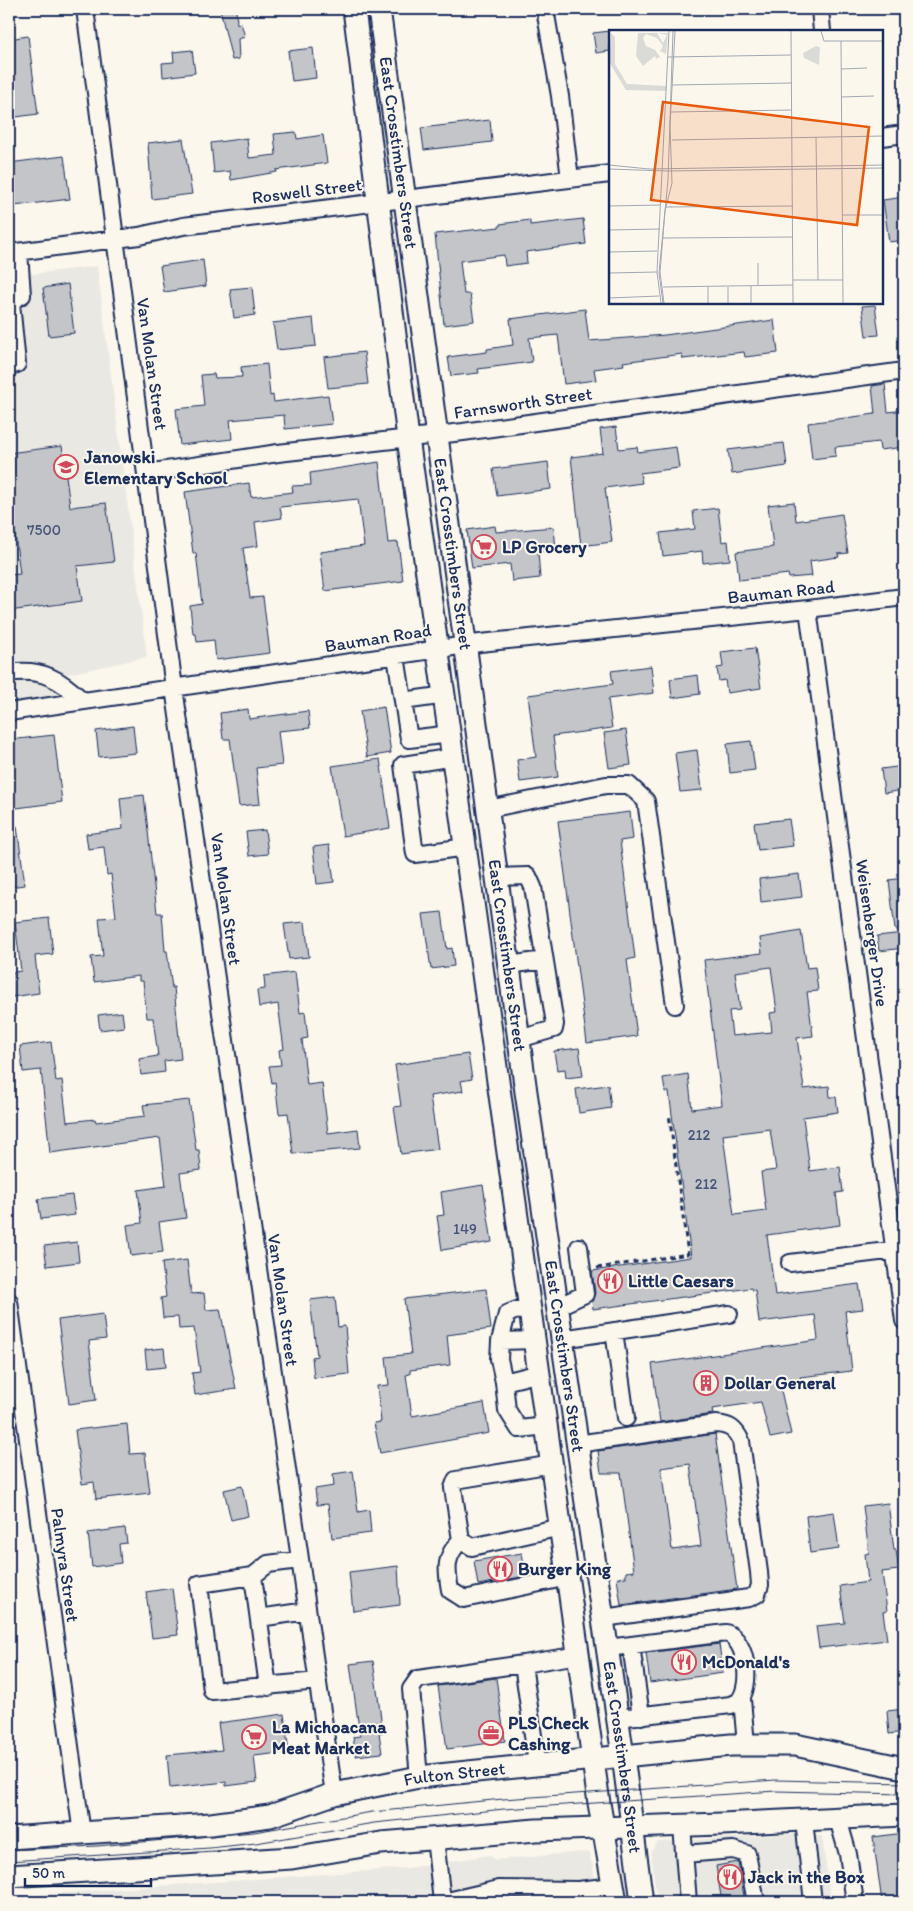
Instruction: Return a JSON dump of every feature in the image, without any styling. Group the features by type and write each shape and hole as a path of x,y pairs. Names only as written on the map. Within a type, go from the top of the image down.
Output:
{"main road":[{"path":"354,10 379,9"},
{"name":"East Crosstimbers Street","path":"379,9 526,1092 608,1648 642,1902"},
{"name":"East Crosstimbers Street","path":"354,10 408,438 446,695 579,1655 615,1894"},
{"path":"472,881 497,877"},
{"path":"501,1093 526,1092"},
{"path":"532,1312 557,1307"},
{"path":"561,1527 589,1524"},
{"name":"Fulton Street","path":"9,1838 211,1824 270,1816 334,1794 419,1777 594,1758 746,1745 795,1745 904,1768"},
{"path":"9,1876 292,1858 381,1843 435,1838 604,1828 904,1815"}],"street":[{"name":"Van Molan Street","path":"85,9 174,688 334,1794"},
{"path":"546,9 560,96 570,179"},
{"path":"820,9 822,30"},
{"path":"883,137 904,134"},
{"name":"Roswell Street","path":"14,252 139,236 183,226 609,174"},
{"path":"9,366 18,364 10,303 22,295 14,252"},
{"name":"Farnsworth Street","path":"147,472 278,453 437,435 904,371"},
{"name":"Bauman Road","path":"9,712 465,645 808,610 904,597"},
{"name":"Weisenberger Drive","path":"808,610 904,1321"},
{"path":"396,656 409,739 451,734"},
{"path":"9,673 23,671 45,674 64,683 83,701"},
{"path":"403,701 446,695"},
{"path":"454,757 403,765 412,836 415,854 467,847"},
{"path":"488,809 606,786 629,785 646,801 676,1006"},
{"path":"497,877 528,876 533,887 555,1024 554,1029 519,1039"},
{"path":"509,965 544,960"},
{"path":"557,1307 585,1294 579,1247"},
{"path":"790,1263 895,1250"},
{"name":"Palmyra Street","path":"9,1301 82,1834"},
{"path":"532,1312 517,1310 508,1314 500,1341 499,1358 507,1410 519,1429 548,1426"},
{"path":"562,1339 729,1314"},
{"path":"614,1331 626,1418"},
{"path":"500,1341 536,1340"},
{"path":"504,1382 540,1372"},
{"path":"577,1444 716,1424 727,1425 735,1430 740,1441 760,1572 760,1585 757,1594 749,1598 603,1618"},
{"path":"553,1464 456,1480 453,1488 461,1540 472,1547 561,1527"},
{"path":"461,1540 450,1551 447,1575 450,1590 464,1599 568,1577"},
{"path":"299,1560 268,1564 253,1576 200,1584 212,1691 318,1681"},
{"path":"253,1576 268,1687"},
{"path":"259,1618 307,1611"},
{"path":"608,1648 726,1633 735,1635 741,1644 746,1670 742,1699 746,1745"},
{"path":"631,1645 642,1716"},
{"path":"419,1777 411,1689 418,1679 579,1655"},
{"path":"523,1664 537,1764"},
{"path":"618,1718 731,1705 742,1699"},
{"path":"838,1819 848,1854 855,1902"},
{"path":"804,1820 812,1902"},
{"path":"682,1826 688,1902"},
{"path":"435,1838 443,1902 493,1896 578,1890 615,1894"},
{"path":"684,1854 733,1850 747,1854 756,1902"}],"path":[{"path":"582,1270 688,1254 669,1114"}],"shaded area":[{"name":"Janowski Elementary School","path":"97,266 147,657 68,674 58,697 9,704 9,277"},
{"path":"794,1834 822,1836 831,1902 657,1902 651,1852 658,1842"},
{"path":"589,1853 598,1902 9,1902 9,1897 407,1868 490,1855 495,1860"}],"building":[{"path":"220,9 236,9 237,24 241,23 245,37 238,39 239,59 232,60"},
{"path":"609,31 609,51 596,53 593,33"},
{"path":"28,36 38,114 9,118 9,39"},
{"path":"313,48 316,78 292,81 288,51"},
{"path":"192,50 195,73 163,77 162,63 174,62 173,52"},
{"path":"490,120 492,142 424,150 421,128"},
{"path":"296,132 297,139 323,135 327,163 276,170 277,172 231,180 230,171 214,173 211,143 247,138 249,158 276,155 274,134"},
{"path":"183,139 192,194 152,199 148,143"},
{"path":"64,156 70,199 14,206 9,163"},
{"path":"904,197 904,240 889,242 883,200"},
{"path":"583,219 586,244 526,252 527,263 505,266 504,255 460,261 464,294 470,294 474,321 444,325 435,234 500,227 500,224 530,220 530,225"},
{"path":"203,260 206,286 164,292 160,266"},
{"path":"68,284 74,333 49,336 43,288"},
{"path":"252,287 255,315 234,318 230,289"},
{"path":"875,305 879,335 866,336 862,306"},
{"path":"585,309 589,341 665,335 774,320 778,353 745,357 744,352 683,359 682,354 623,362 624,365 594,369 596,380 564,384 558,335 529,338 532,362 478,369 479,373 451,376 448,357 487,352 487,349 513,345 510,319"},
{"path":"313,318 316,346 277,350 273,323"},
{"path":"364,352 368,384 328,388 324,357"},
{"path":"267,364 270,396 273,395 274,402 328,395 332,424 285,429 284,415 230,420 232,439 180,445 176,409 204,406 201,375 214,374 215,378 242,377 241,367"},
{"path":"885,384 888,412 904,410 904,447 880,450 879,442 835,447 836,456 812,459 808,423 875,414 872,386"},
{"path":"616,427 619,449 637,447 638,452 676,447 679,468 640,473 642,483 605,488 612,542 581,546 571,457 603,453 600,429"},
{"path":"784,443 787,466 732,474 728,450"},
{"path":"62,446 70,507 106,503 114,562 77,566 82,601 9,611 9,575 20,574 9,486 9,453"},
{"path":"379,462 388,543 398,542 403,581 325,591 320,552 364,546 358,499 280,507 282,518 255,522 258,546 243,548 250,598 263,597 270,653 216,660 214,640 197,642 196,634 193,634 190,606 202,604 196,553 193,553 185,492 249,483 251,497 293,492 292,486 311,485 310,473"},
{"path":"548,462 551,489 497,496 493,469"},
{"path":"794,502 796,521 842,514 848,553 838,554 839,557 810,561 812,576 789,578 788,574 739,580 736,552 773,547 768,505"},
{"path":"718,508 722,542 728,541 730,560 703,563 702,551 663,556 660,533 695,529 693,511"},
{"path":"495,526 496,532 554,527 556,550 538,552 540,578 512,581 510,564 472,568 467,530"},
{"path":"755,648 761,688 727,693 725,680 719,681 717,668 723,667 721,652"},
{"path":"651,666 654,693 608,699 612,728 553,736 558,777 520,782 517,760 536,757 528,695 613,684 611,671"},
{"path":"698,675 700,694 672,698 670,679"},
{"path":"384,707 391,753 367,757 360,711"},
{"path":"248,709 249,719 308,711 310,728 278,731 282,765 256,768 260,804 239,806 230,739 223,739 220,713"},
{"path":"133,726 136,753 99,757 96,731"},
{"path":"626,730 631,765 609,768 604,733"},
{"path":"54,735 62,802 9,809 9,740"},
{"path":"751,741 755,770 730,773 727,744"},
{"path":"697,750 702,790 680,792 675,753"},
{"path":"380,759 390,828 343,836 332,766"},
{"path":"904,766 904,790 884,793 881,769"},
{"path":"144,795 157,913 162,913 165,951 167,951 172,988 174,987 181,1059 164,1061 165,1072 141,1075 139,1059 158,1056 153,1018 147,1018 143,981 139,981 139,976 94,982 91,957 103,956 99,918 116,917 111,874 107,875 104,847 88,849 86,834 123,829 120,798"},
{"path":"630,812 633,839 620,841 635,958 627,960 637,1036 587,1043 558,821"},
{"path":"789,819 793,846 758,850 754,823"},
{"path":"9,826 17,826 25,885 9,887"},
{"path":"265,830 268,854 249,856 246,832"},
{"path":"329,845 334,882 317,884 313,847"},
{"path":"799,874 802,897 761,902 759,879"},
{"path":"904,878 904,929 895,930 889,880"},
{"path":"442,912 447,949 452,948 454,966 431,969 423,914"},
{"path":"49,918 53,954 35,956 39,993 12,997 9,973 21,971 15,922"},
{"path":"305,922 309,957 289,959 284,924"},
{"path":"801,931 807,968 815,967 818,991 807,992 813,1036 797,1038 804,1089 829,1086 830,1097 836,1097 838,1112 803,1117 810,1171 840,1167 843,1192 836,1193 840,1225 767,1235 775,1295 859,1284 863,1309 845,1311 852,1371 800,1377 801,1383 780,1386 791,1434 770,1438 761,1402 712,1409 713,1414 660,1422 652,1364 818,1340 815,1315 759,1322 755,1290 751,1288 593,1309 592,1301 595,1293 592,1271 691,1257 669,1092 665,1092 663,1078 688,1074 692,1109 722,1105 704,960 762,953 760,938","holes":["771,967 777,1012 770,1013 772,1032 732,1036 729,1011 740,1010 735,972","770,1129 776,1170 761,1172 766,1211 734,1215 723,1135"]},
{"path":"904,933 904,948 879,951 877,936"},
{"path":"295,972 300,1013 305,1012 308,1038 302,1039 307,1085 322,1083 328,1133 358,1129 360,1148 293,1154 288,1113 279,1114 275,1082 272,1083 269,1066 281,1065 279,1050 284,1049 278,1004 259,1007 257,990 265,989 264,976"},
{"path":"122,1012 124,1027 100,1030 98,1015"},
{"path":"51,1042 56,1081 62,1080 67,1122 95,1119 96,1122 145,1116 143,1105 189,1100 196,1150 199,1150 201,1170 180,1173 186,1218 159,1222 163,1252 131,1256 127,1225 142,1223 138,1190 166,1186 160,1138 50,1153 41,1070 23,1072 20,1046"},
{"path":"579,1048 583,1076 566,1078 565,1069 557,1070 554,1051"},
{"path":"468,1054 472,1079 461,1081 463,1091 430,1096 438,1149 401,1154 394,1107 401,1106 395,1065"},
{"path":"608,1085 611,1108 579,1113 576,1089"},
{"path":"483,1185 492,1242 442,1250 437,1216 444,1215 441,1192"},
{"path":"72,1195 75,1215 41,1219 38,1199"},
{"path":"77,1242 79,1262 47,1266 44,1246"},
{"path":"187,1260 191,1294 204,1293 206,1310 220,1309 236,1389 195,1395 192,1373 200,1372 194,1328 179,1329 178,1317 163,1318 161,1298 166,1297 162,1263"},
{"path":"486,1289 491,1329 447,1335 450,1365 410,1370 410,1374 406,1375 412,1416 484,1403 489,1433 380,1453 374,1423 381,1422 377,1386 389,1385 386,1357 411,1354 404,1299"},
{"path":"335,1297 338,1327 345,1326 349,1374 314,1378 312,1357 317,1356 310,1300"},
{"path":"103,1314 106,1339 89,1341 96,1400 69,1404 58,1320"},
{"path":"164,1348 166,1367 147,1369 145,1350"},
{"path":"127,1424 130,1454 145,1453 150,1493 96,1499 94,1482 82,1484 75,1430"},
{"path":"715,1434 737,1589 621,1605 617,1578 626,1577 626,1572 634,1571 621,1473 601,1473 598,1451","holes":["690,1464 701,1546 672,1550 661,1468"]},
{"path":"353,1471 358,1512 369,1510 371,1533 332,1538 328,1504 317,1505 315,1489 334,1486 333,1474"},
{"path":"242,1486 248,1516 231,1520 224,1490"},
{"path":"888,1503 894,1550 896,1550 899,1570 882,1572 887,1611 883,1612 887,1640 819,1648 816,1626 845,1623 840,1586 868,1582 865,1554 869,1553 863,1506"},
{"path":"834,1512 839,1549 810,1553 806,1516"},
{"path":"125,1528 127,1543 119,1544 121,1563 92,1567 88,1533"},
{"name":"Burger King","path":"522,1553 526,1576 478,1585 474,1561"},
{"path":"398,1566 400,1605 353,1611 349,1572"},
{"path":"172,1588 178,1635 152,1638 146,1592"},
{"name":"McDonald's","path":"719,1644 723,1673 650,1683 646,1653"},
{"path":"373,1661 383,1733 379,1733 382,1753 356,1756 353,1737 360,1736 350,1664"},
{"path":"496,1678 505,1741 447,1749 438,1686"},
{"path":"904,1709 904,1732 889,1734 887,1711"},
{"name":"La Michoacana Meat Market","path":"284,1714 289,1752 254,1756 257,1782 226,1786 226,1782 170,1788 167,1755 222,1750 218,1723"},
{"path":"904,1833 904,1902 882,1902 873,1837"},
{"name":"Jack in the Box","path":"738,1862 745,1902 722,1902 716,1866"}],"tram line":[{"path":"9,1850 97,1846 254,1832 372,1812 503,1799 776,1780 904,1783"},
{"path":"9,1861 210,1848 256,1843 374,1823 504,1809 776,1791 904,1794"}],"place":[{"name":"Janowski Elementary School","path":"66,467"},
{"name":"LP Grocery","path":"484,547"},
{"name":"Little Caesars","path":"610,1281"},
{"name":"Dollar General","path":"706,1383"},
{"name":"Burger King","path":"500,1569"},
{"name":"McDonald's","path":"684,1662"},
{"name":"PLS Check Cashing","path":"491,1733"},
{"name":"La Michoacana Meat Market","path":"254,1737"},
{"name":"Jack in the Box","path":"730,1877"}]}
